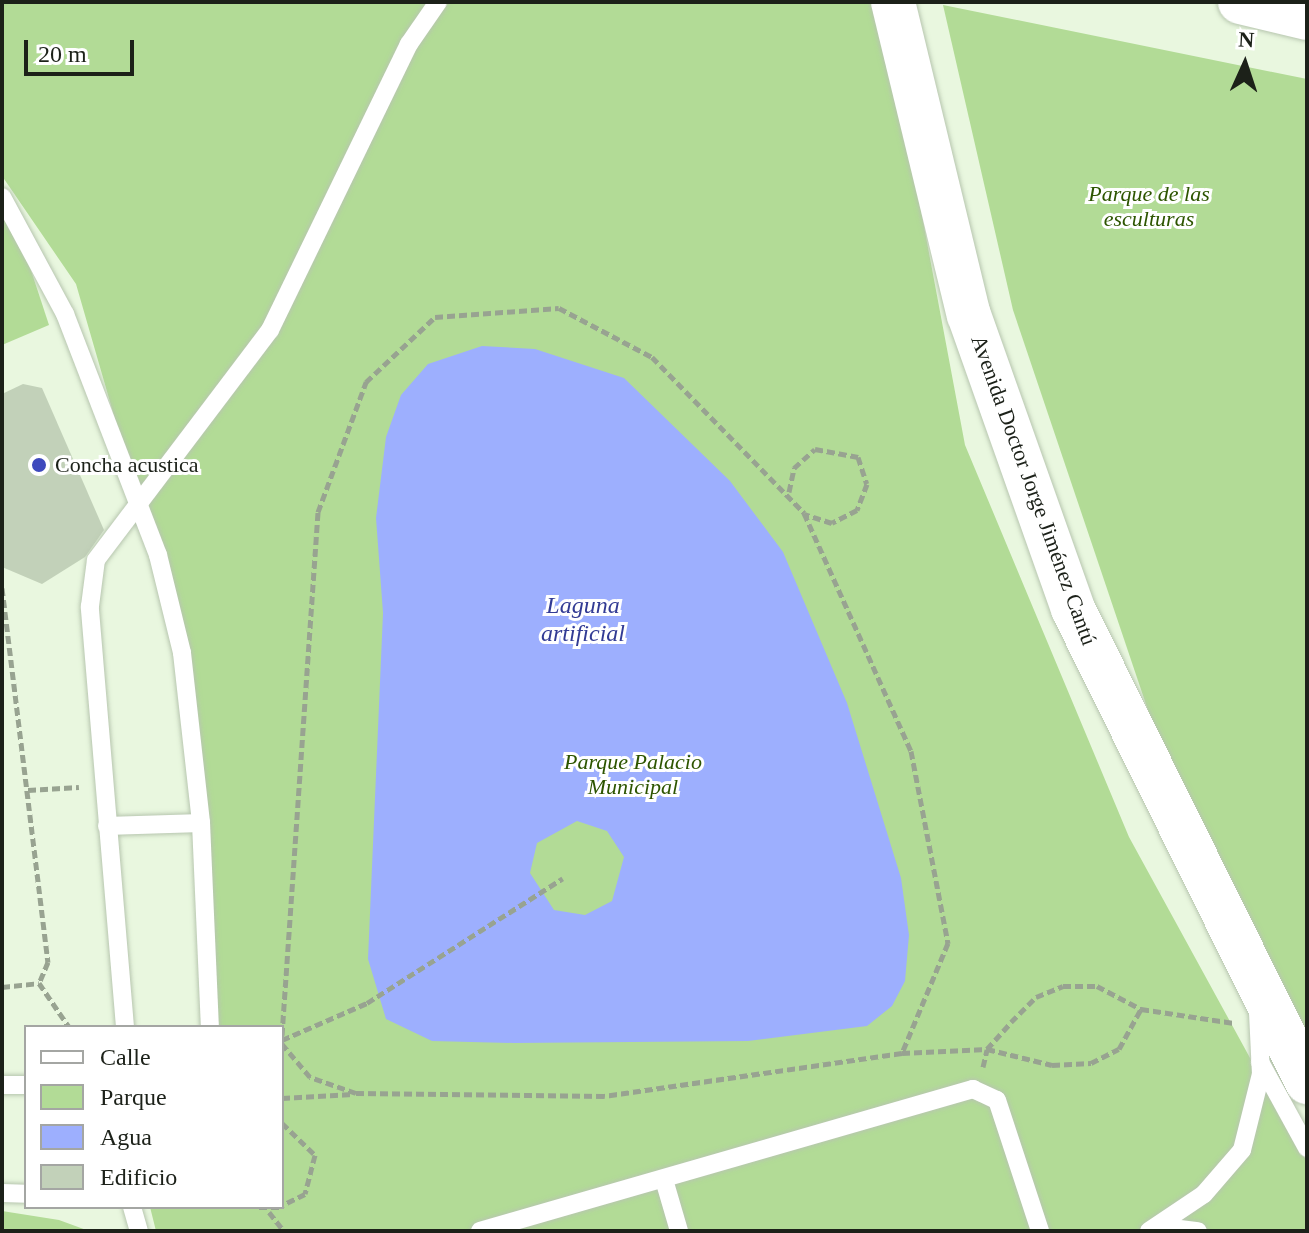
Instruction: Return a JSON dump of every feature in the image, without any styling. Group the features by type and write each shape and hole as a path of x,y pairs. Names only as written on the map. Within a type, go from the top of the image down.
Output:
{"main road":[{"name":"Avenida Doctor Jorge Jiménez Cantú","path":"893,2 969,315 1073,609 1268,1012 1307,1082"},
{"path":"1240,2 1307,18"}],"lane":[{"path":"125,1025 107,826 91,580 96,560 138,498 270,330 409,44 438,2"},
{"path":"2,197 65,314 138,498 182,653 201,823 210,1025"},
{"path":"107,826 201,823"},
{"path":"1156,1229 1242,1150 1268,1012"},
{"path":"1260,1062 1307,1148"},
{"path":"2,1085 24,1085"},
{"path":"480,1231 665,1183 973,1089 997,1100 1040,1231"},
{"path":"665,1183 679,1231"},
{"path":"2,1193 24,1194"},
{"path":"133,1209 139,1231"},
{"path":"1156,1229 1198,1231"}],"path":[{"path":"283,1025 318,512 366,382 435,317 559,308 652,357 789,493 804,513 911,751 948,943 902,1053"},
{"path":"789,493 802,456 829,448 858,457 867,484 857,510 832,523 804,513"},
{"path":"2,588 48,962 39,983"},
{"path":"28,790 105,785"},
{"path":"284,1039 367,1003 563,878"},
{"path":"2,987 39,983"},
{"path":"39,983 68,1025"},
{"path":"987,1049 1036,997 1063,986 1097,986 1141,1009 1268,1012"},
{"path":"284,1098 356,1093 604,1096 902,1053 987,1049 1052,1065 1091,1063 1119,1049 1141,1009"},
{"path":"284,1043 310,1077 356,1093"},
{"path":"284,1125 315,1155 305,1194 284,1204"},
{"path":"263,1209 284,1231"},
{"path":"269,1212 274,1209"}],"green space":[{"name":"Parque Palacio Municipal","path":"2,2 882,2 965,445 1129,837 1307,1162 1307,1231 156,1231 150,1209 284,1209 284,1025 211,1025 196,747 155,558 76,284 2,176"},
{"name":"Parque de las esculturas","path":"943,5 1307,79 1307,1082 1215,909 1013,310"},
{"path":"2,213 23,246 49,325 2,345"},
{"path":"2,1211 59,1220 89,1231 2,1231"}],"water":[{"name":"Laguna artificial","path":"482,346 535,349 624,378 730,481 783,552 847,703 901,878 909,935 905,981 892,1006 867,1026 748,1041 514,1043 432,1041 386,1019 368,959 383,613 376,518 386,437 401,395 428,364","holes":["577,821 607,831 624,857 612,901 585,915 554,910 530,873 537,843"]}],"building":[{"name":"Concha acustica","path":"23,384 42,388 104,530 85,557 42,584 2,567 2,394"}],"place":[{"name":"Concha acustica","path":"39,465"}]}
